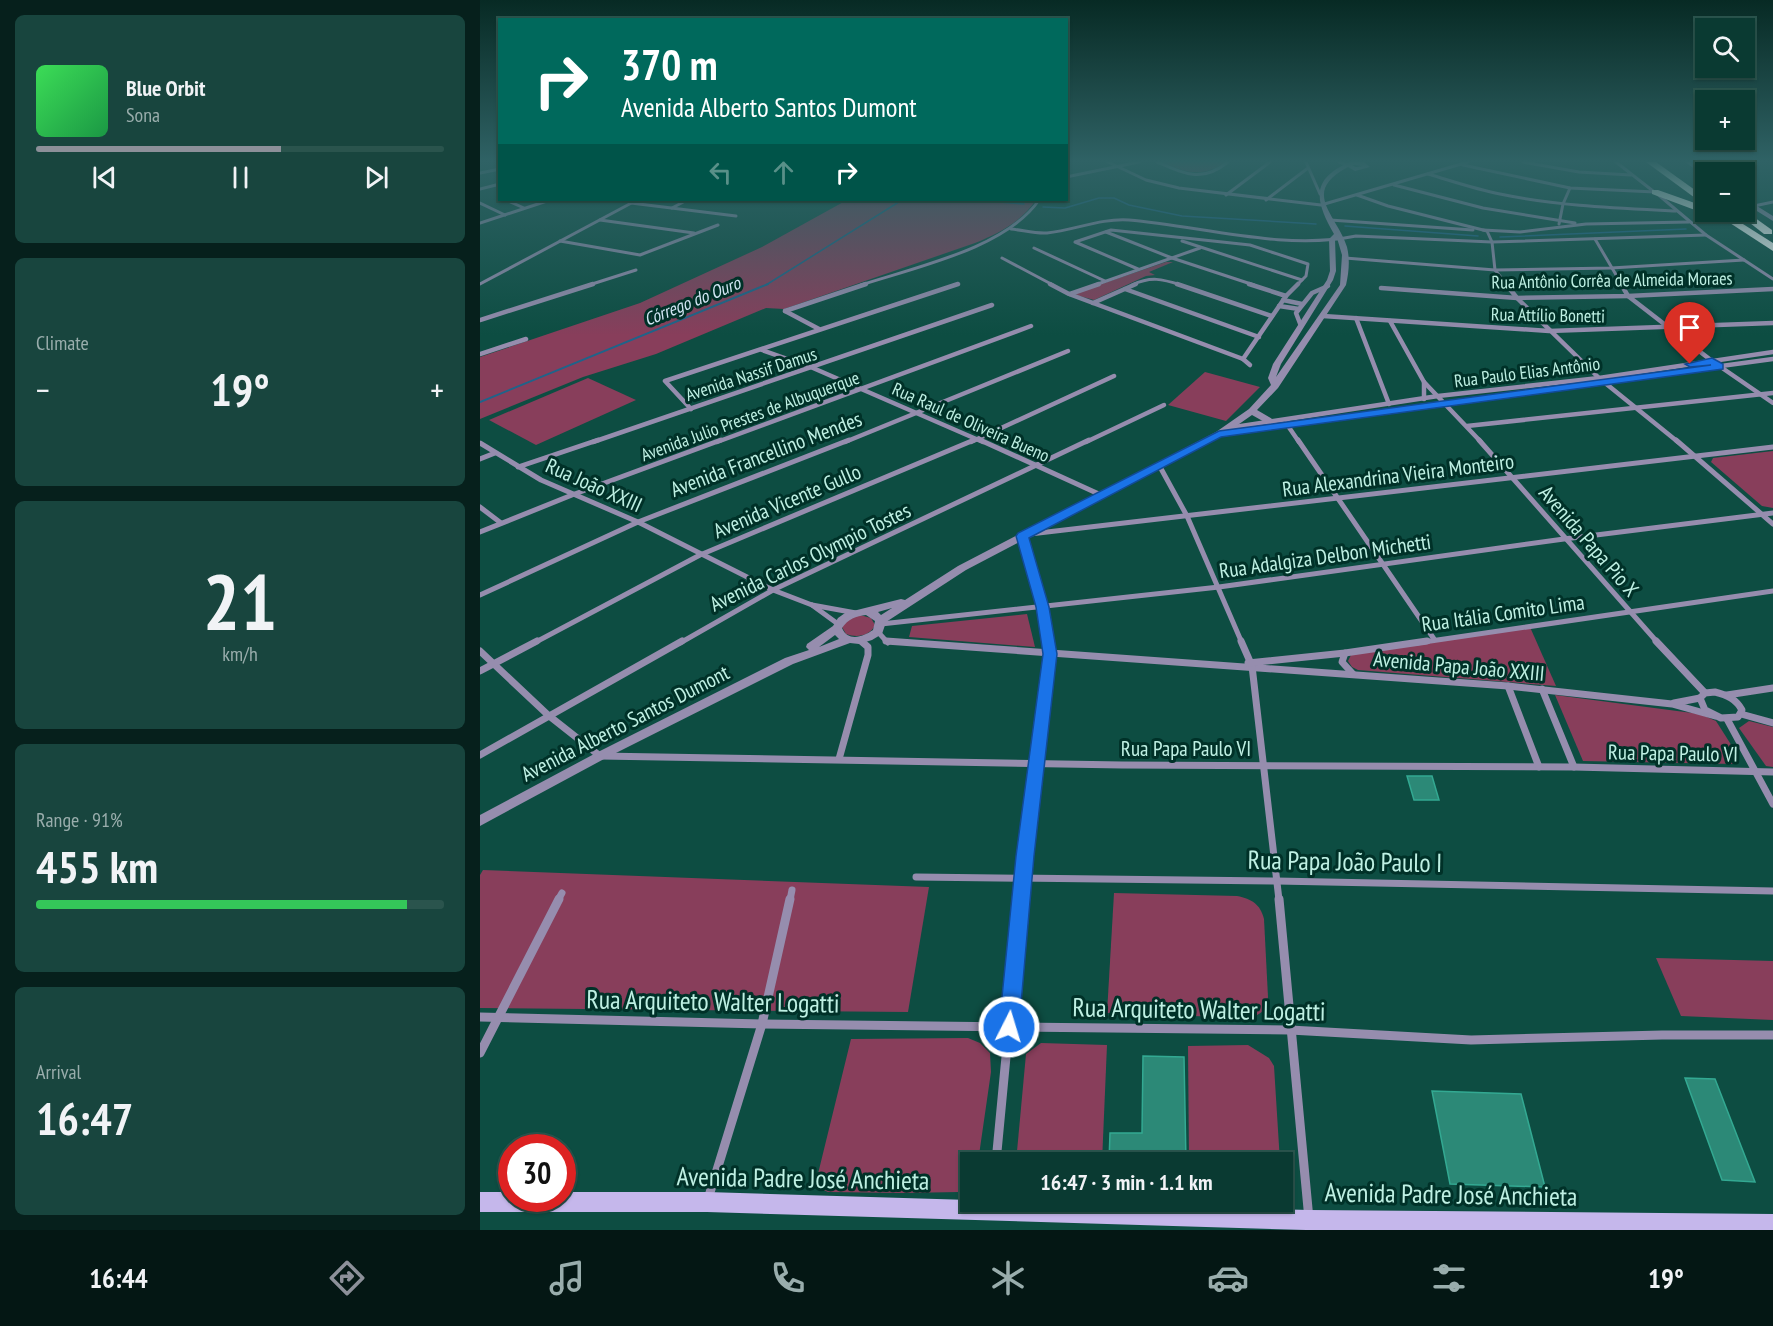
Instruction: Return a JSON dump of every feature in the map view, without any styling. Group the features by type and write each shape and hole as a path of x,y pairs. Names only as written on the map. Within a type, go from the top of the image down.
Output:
{"highway":[{"path":"1729,222 1738,226"},
{"path":"1732,222 1773,248"},
{"path":"1754,222 1771,234"}],"main road":[{"name":"Avenida Padre José Anchieta","path":"480,1202 960,1206"},
{"name":"Avenida Padre José Anchieta","path":"1092,1212 1310,1225 1773,1224"}],"street":[{"path":"819,330 785,311 980,245 1011,229 1022,219"},
{"path":"1441,219 1487,231"},
{"path":"1551,219 1586,224"},
{"path":"1686,219 1773,279"},
{"path":"480,284 600,220 696,233"},
{"path":"1011,229 1046,233 1097,222 1127,220 1219,234 1336,238 1356,236 1492,242 1706,235"},
{"path":"861,613 873,614 880,626 915,596 962,568 1219,434 1252,411 1275,386 1343,285 1346,271 1345,258 1330,220 1520,232 1586,224 1689,222"},
{"path":"1558,227 1560,221"},
{"path":"1448,228 1452,225 1450,222"},
{"path":"560,241 640,255 718,225"},
{"path":"1138,270 1075,242 1111,230 1252,246 1308,264 1306,276 1285,298 1243,359"},
{"path":"1487,231 1492,242 1495,270 1517,298 1549,331 1599,378 1640,409 1773,524"},
{"path":"1105,232 1302,304"},
{"path":"1173,237 1200,248 1302,280"},
{"path":"1275,386 1272,378 1277,364 1328,286 1333,272 1336,238"},
{"path":"1595,239 1628,297 1712,361 1773,403"},
{"path":"1192,244 1198,240"},
{"path":"1034,248 1105,281"},
{"path":"1069,294 1200,248"},
{"path":"1002,258 1069,294 1243,359 1250,365"},
{"path":"1345,258 1495,270 1744,260"},
{"path":"480,320 636,270"},
{"path":"1093,303 1148,278 1160,278 1272,316"},
{"path":"691,409 664,381 958,284"},
{"path":"1297,311 1309,296 1328,286"},
{"name":"Rua Antônio Corrêa de Almeida Moraes","path":"1381,288 1517,298 1628,297 1773,289"},
{"path":"1125,289 1260,337"},
{"path":"1309,296 1334,300"},
{"name":"Avenida Nassif Damus","path":"518,467 992,305"},
{"path":"1279,306 1309,315 1323,316"},
{"path":"1297,311 1301,326"},
{"name":"Rua Attílio Bonetti","path":"1323,316 1549,331 1773,323"},
{"path":"1356,318 1389,404"},
{"name":"Avenida Papa Pio X","path":"1390,321 1424,382 1467,426 1702,695 1701,705 1715,716"},
{"name":"Avenida Julio Prestes de Albuquerque","path":"480,532 572,495 863,390 1031,326"},
{"path":"480,354 526,339"},
{"name":"Rua Raul de Oliveira Bueno","path":"762,350 813,368 1101,495"},
{"name":"Avenida Francellino Mendes","path":"480,596 638,522 918,413 1068,351"},
{"name":"Rua Paulo Elias Antônio","path":"1219,434 1438,396 1599,378 1773,352"},
{"name":"Rua Paulo Elias Antônio","path":"1286,423 1447,404 1773,359"},
{"name":"Avenida Vicente Gullo","path":"480,671 700,555 975,440 1114,375"},
{"path":"1424,382 1424,399"},
{"path":"1467,426 1773,393"},
{"name":"Avenida Carlos Olympio Tostes","path":"480,755 773,590 1164,405"},
{"path":"1252,411 1270,422"},
{"path":"1228,428 1270,422 1286,423 1434,639"},
{"name":"Rua João XXIII","path":"480,443 518,467 572,495 638,522 773,590 812,605 861,613"},
{"name":"Rua Alexandrina Vieira Monteiro","path":"1024,535 1773,447"},
{"path":"480,459 495,453"},
{"path":"1159,465 1187,516 1252,664 1277,881 1310,1225"},
{"path":"480,507 501,523"},
{"name":"Rua Adalgiza Delbon Michetti","path":"880,626 1219,587 1564,539 1773,513"},
{"path":"997,1152 1023,879 1050,654 1042,607 1024,535"},
{"name":"Rua Itália Comito Lima","path":"1252,664 1773,591"},
{"path":"861,613 915,596"},
{"name":"Rua João XXIII","path":"812,605 838,626"},
{"name":"Avenida Alberto Santos Dumont","path":"789,661 838,626 845,617 861,613"},
{"path":"838,626 840,635 868,647 868,655 839,759"},
{"name":"Avenida Papa João XXIII","path":"880,626 888,643 1252,664 1542,689 1672,704 1727,719"},
{"name":"Avenida Alberto Santos Dumont","path":"480,821 600,756 789,661 854,640 880,626"},
{"path":"480,651 548,715 600,756"},
{"path":"1345,652 1342,662 1353,674"},
{"path":"1508,686 1539,767"},
{"name":"Avenida Papa João XXIII","path":"1672,704 1715,692 1727,695 1773,688"},
{"path":"1542,689 1574,767"},
{"path":"1727,695 1737,702 1741,714"},
{"path":"1741,714 1738,717 1727,719 1773,804"},
{"path":"1741,714 1773,723"},
{"name":"Rua Papa Paulo VI","path":"600,756 1036,764 1574,767 1773,772"},
{"name":"Rua Papa João Paulo I","path":"916,877 1277,881 1773,891"},
{"path":"707,1202 762,1024 792,890"},
{"path":"480,1053 500,1018 562,893"},
{"name":"Rua Arquiteto Walter Logatti","path":"480,1017 762,1024 1290,1030 1471,1040 1662,1035 1773,1035"}],"shaded area":[{"path":"812,219 1018,219 975,243 784,309 766,308 656,354 583,377 480,419 480,357 640,303 762,247"},
{"path":"1166,262 1173,262 1149,272 1155,275 1146,276 1094,300 1076,295 1078,292"},
{"path":"1205,372 1260,387 1226,421 1168,405"},
{"path":"588,378 636,400 536,445 489,420"},
{"path":"1773,451 1773,508 1762,506 1711,462 1713,458"},
{"path":"1027,614 1035,647 909,637 912,626"},
{"path":"860,615 871,618 875,625 873,629 863,635 846,634 842,627 848,619"},
{"path":"1530,627 1556,686 1358,670 1348,661 1351,655"},
{"path":"1555,695 1700,714 1716,721 1737,754 1734,764 1583,761"},
{"path":"1749,721 1773,727 1773,767 1766,766 1739,728"},
{"path":"483,870 929,887 908,1012 480,1008 480,875"},
{"path":"1114,893 1237,896 1255,903 1264,919 1268,997 1263,1011 1250,1018 1107,1013"},
{"path":"1656,958 1773,961 1773,1020 1681,1016"},
{"path":"968,1038 980,1043 990,1053 991,1072 979,1152 960,1152 960,1192 828,1192 815,1186 851,1039"},
{"path":"1041,1043 1107,1045 1102,1152 1017,1152 1026,1054"},
{"path":"1248,1045 1269,1058 1274,1066 1279,1152 1189,1152 1188,1046"}],"building":[{"path":"1407,776 1432,776 1439,800 1414,800"},
{"path":"1143,1056 1184,1057 1186,1152 1109,1152 1110,1133 1142,1133"},
{"path":"1685,1078 1715,1079 1755,1182 1722,1180"},
{"path":"1432,1091 1521,1094 1545,1187 1450,1184"}],"waterway":[{"name":"Córrego do Ouro","path":"767,284 871,219"},
{"path":"1239,219 1316,224"},
{"path":"1345,226 1478,236"},
{"path":"1500,237 1686,229"},
{"name":"Córrego do Ouro","path":"480,402 767,284"}],"route":[{"path":"1009,1027 1025,856 1050,654 1042,607 1023,536 1219,434 1720,366 1712,361 1690,364"}]}
